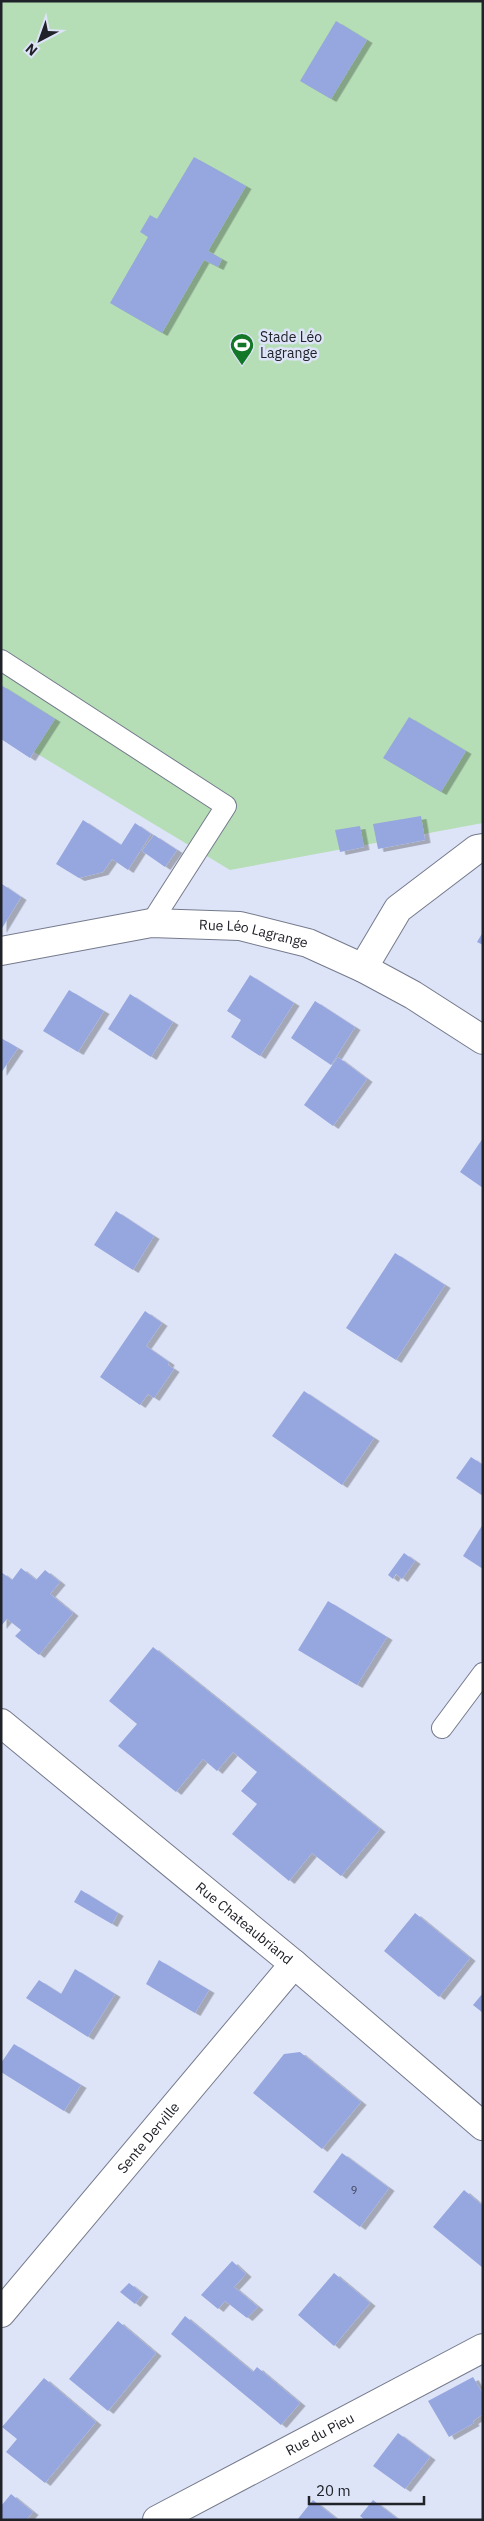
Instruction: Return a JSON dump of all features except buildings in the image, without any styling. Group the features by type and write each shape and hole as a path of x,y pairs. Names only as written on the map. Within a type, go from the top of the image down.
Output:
{"street":[{"path":"363,968 398,909 477,849 483,848"},
{"name":"Rue Léo Lagrange","path":"1,951 150,923 240,926 308,943 363,968 413,995 483,1040"},
{"name":"Rue Chateaubriand","path":"1,1723 294,1964 483,2126"},
{"name":"Sente Derville","path":"1,2312 294,1964"},
{"name":"Rue du Pieu","path":"157,2520 483,2348"}],"lane":[{"path":"1,660 226,806 150,923"},
{"path":"442,1728 483,1673"}],"green space":[{"name":"Stade Léo Lagrange","path":"1,1 483,1 483,823 230,870 1,732"}],"place":[{"name":"Stade Léo Lagrange","path":"242,366"}]}
